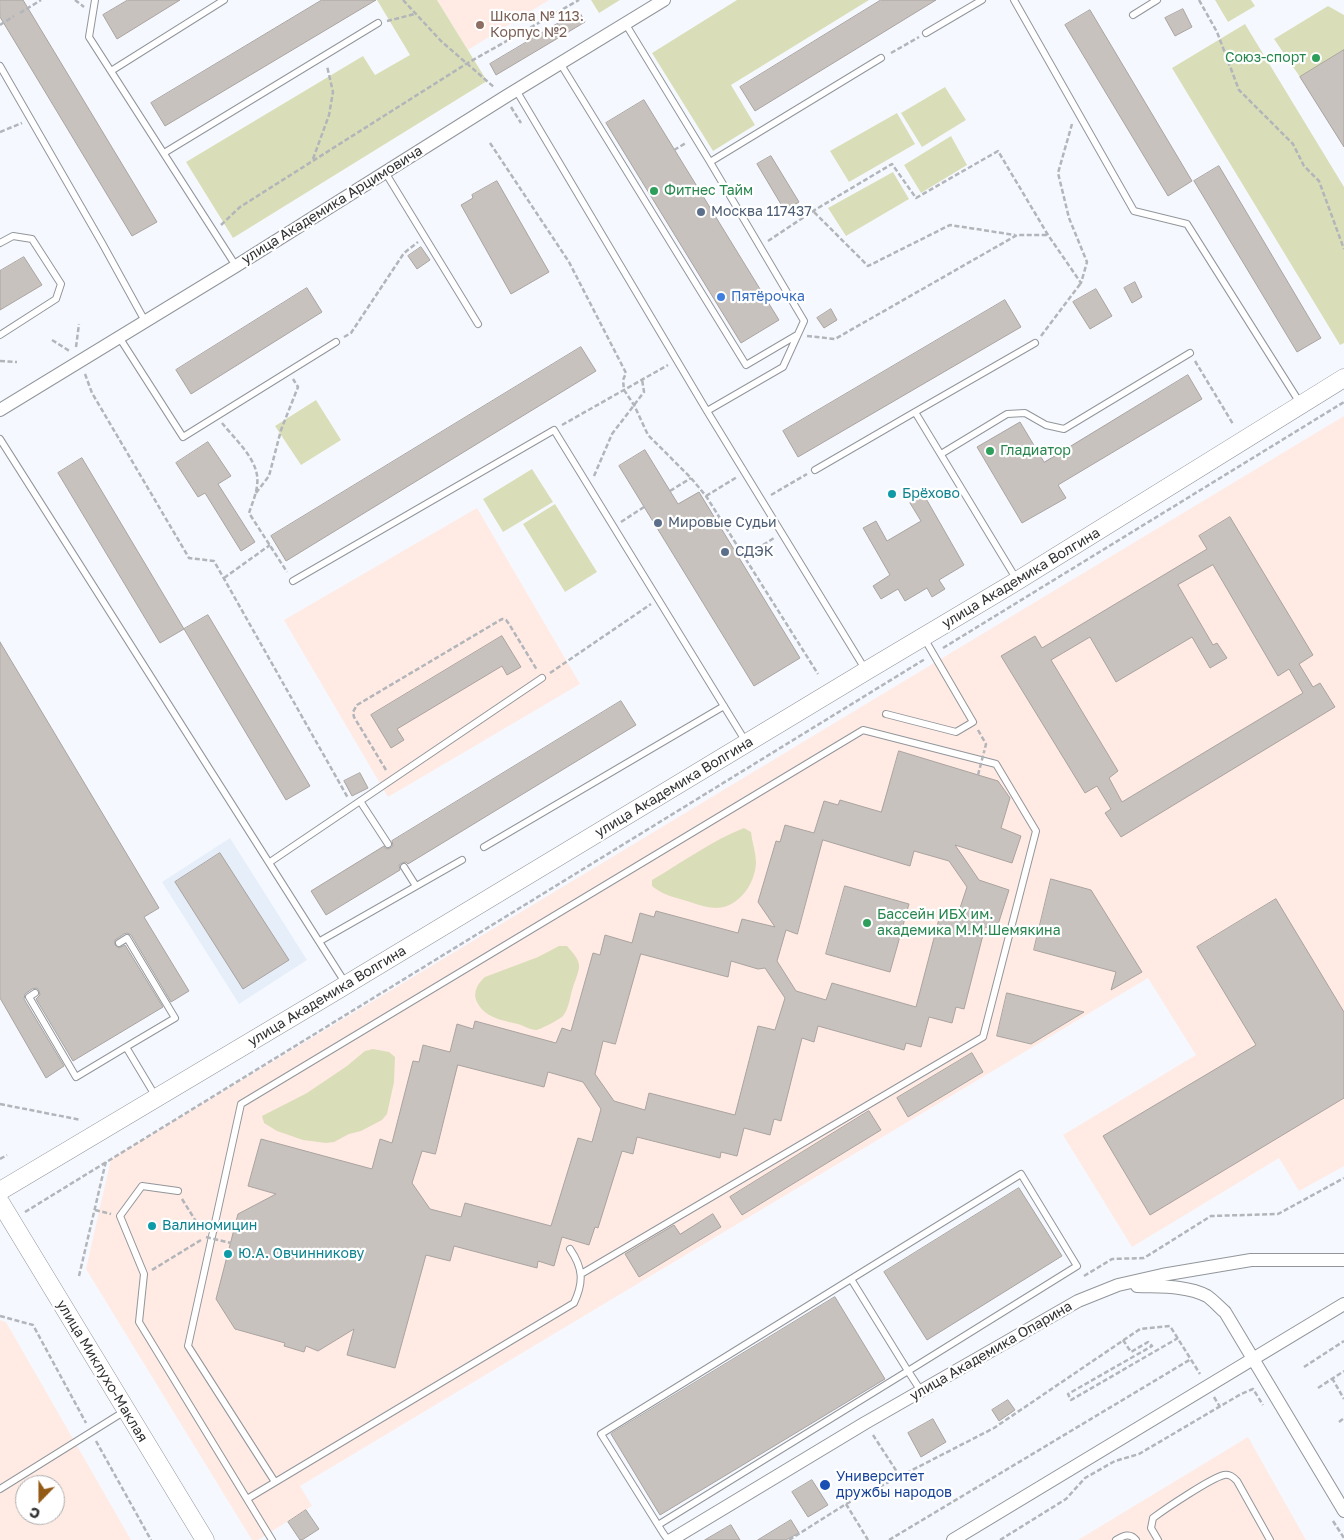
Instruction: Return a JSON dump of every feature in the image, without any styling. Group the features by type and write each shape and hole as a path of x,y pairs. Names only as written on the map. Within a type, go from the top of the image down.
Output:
{"street":[{"name":"улица Академика Арцимовича","path":"0,410 236,266 560,62 664,0"},
{"name":"улица Академика Волгина","path":"0,1191 1018,581 1344,378"},
{"name":"улица Миклухо-Маклая","path":"0,1202 205,1540"},
{"name":"улица Академика Опарина","path":"669,1540 865,1423 1078,1301 1118,1285 1162,1275 1251,1260 1344,1260"},
{"path":"1118,1285 1189,1290 1207,1297 1225,1312 1344,1511"},
{"path":"953,1540 1344,1304"}],"lane":[{"path":"95,0 89,37 236,266"},
{"path":"111,71 224,0"},
{"path":"926,33 982,0"},
{"path":"1014,0 1134,211 1187,224 1301,404"},
{"path":"1133,15 1157,0"},
{"path":"625,23 761,246 804,321 783,367 707,412"},
{"path":"164,153 378,24"},
{"path":"710,162 881,58"},
{"path":"560,62 746,365 798,334"},
{"path":"0,66 145,321"},
{"path":"510,93 677,360 866,671"},
{"path":"385,172 478,324"},
{"path":"0,243 13,236 32,239 61,284 56,299 0,335"},
{"path":"119,337 183,437 336,342"},
{"path":"815,470 1035,343"},
{"path":"940,454 1007,414 1025,413 1046,424 1064,429 1190,353"},
{"path":"915,412 1018,581"},
{"path":"292,581 554,430 747,743"},
{"path":"0,438 320,941 346,985"},
{"path":"886,714 956,732 973,722 923,637"},
{"path":"270,862 542,678"},
{"path":"484,847 724,706"},
{"path":"275,1482 188,1346 241,1104 863,730 996,764 1036,831 983,1037 581,1274"},
{"path":"360,801 388,844"},
{"path":"320,941 462,860"},
{"path":"404,867 416,886"},
{"path":"35,993 29,997 76,1077 175,1018 127,938 119,943"},
{"path":"126,1047 157,1098"},
{"path":"658,1525 1077,1266 1020,1174 602,1434 658,1525 669,1540"},
{"path":"178,1191 142,1186 120,1216 144,1274 139,1322 272,1540"},
{"path":"247,1499 574,1303 580,1290 581,1274 577,1259 570,1249"},
{"path":"852,1279 921,1391"},
{"path":"0,1490 126,1410"},
{"path":"1158,1540 1151,1528 1153,1518 1225,1474 1232,1476 1237,1481 1270,1540"},
{"path":"1116,1540 1123,1535 1128,1535 1133,1536 1136,1540"}],"path":[{"path":"20,13 40,0"},
{"path":"403,0 441,42 466,64 510,93 521,123"},
{"path":"214,232 240,207 313,160 466,64 579,0"},
{"path":"1199,0 1217,32 1239,90 1293,144 1304,166 1319,182 1344,249"},
{"path":"378,24 415,14"},
{"path":"0,25 14,16"},
{"path":"881,58 926,33"},
{"path":"306,67 327,66 333,92 329,115 313,160"},
{"path":"1035,343 1081,283 1087,262 1070,218 1058,173 1076,109"},
{"path":"0,132 31,119"},
{"path":"490,143 569,262 626,373 623,380 624,390 634,405 648,435 691,478 706,496 818,674"},
{"path":"761,246 813,211 892,164 916,198 998,151 1048,234 1081,283"},
{"path":"813,211 868,266 950,225 1017,235 1048,234"},
{"path":"798,334 835,339 1017,235"},
{"path":"336,342 351,332 404,253 425,237"},
{"path":"52,340 74,353 79,324"},
{"path":"1190,353 1233,424"},
{"path":"554,430 677,360"},
{"path":"0,362 17,362"},
{"path":"84,370 92,393 188,558 214,561 352,806"},
{"path":"589,487 612,434 644,392 642,380"},
{"path":"292,581 249,513 256,494 269,476 281,430 298,387"},
{"path":"35,1204 1344,402"},
{"path":"216,416 249,457 257,475 256,494"},
{"path":"762,501 815,470"},
{"path":"706,496 745,473"},
{"path":"670,491 691,478"},
{"path":"613,526 644,507"},
{"path":"744,557 782,533"},
{"path":"224,578 270,545"},
{"path":"392,779 354,717 353,712 357,705 502,619 510,624 542,678 658,599"},
{"path":"973,722 986,744 978,774"},
{"path":"0,1104 82,1120"},
{"path":"0,1159 7,1155"},
{"path":"79,1276 106,1161"},
{"path":"178,1191 206,1237"},
{"path":"94,1210 120,1216"},
{"path":"162,1264 206,1237 230,1242"},
{"path":"0,1316 33,1325 151,1540"},
{"path":"789,1540 846,1504 994,1428 1140,1329 1170,1326 1201,1375"},
{"path":"1123,1340 1131,1352 1148,1342 1152,1346 1068,1394 1071,1400 1178,1338"},
{"path":"1304,1367 1344,1341"},
{"path":"889,1540 1191,1359"},
{"path":"1318,1388 1344,1371"},
{"path":"1332,1378 1344,1399"},
{"path":"1000,1540 1066,1499 1086,1478 1114,1461 1139,1454 1253,1389"},
{"path":"1213,1396 1220,1407"},
{"path":"1339,1422 1344,1418"},
{"path":"865,1423 899,1476"},
{"path":"846,1504 868,1540"}],"shaded area":[{"name":"Школа № 113. Корпус №2","path":"437,0 549,0 468,50"},
{"path":"1344,416 1344,1166 1299,1191 1279,1158 1132,1247 1063,1135 1196,1055 1148,978 300,1486 312,1506 258,1540 252,1540 86,1269 111,1159"},
{"path":"477,508 580,684 388,797 284,620"},
{"path":"230,838 307,960 239,1004 162,882"},
{"path":"0,1320 6,1322 131,1540 0,1540"},
{"path":"1248,1437 1306,1540 1078,1540"}],"green space":[{"path":"377,0 437,0 487,81 233,238 186,162 363,56 375,75 410,55"},
{"path":"591,0 620,0 599,13"},
{"path":"737,0 869,0 731,85 755,125 713,151 652,53"},
{"path":"1215,0 1251,0 1255,6 1228,22"},
{"name":"Союз-спорт","path":"1328,6 1344,15 1344,147 1274,39"},
{"path":"1245,24 1344,187 1344,343 1340,345 1172,68"},
{"path":"945,87 966,120 922,147 901,113"},
{"path":"897,113 915,144 849,182 830,151"},
{"path":"951,136 967,165 921,193 904,165"},
{"path":"893,172 909,199 846,236 828,208"},
{"path":"316,400 341,440 301,465 275,426"},
{"path":"532,469 553,502 503,532 483,499"},
{"path":"555,504 597,572 565,592 523,524"},
{"path":"744,828 751,832 756,859 755,871 749,886 739,899 732,904 717,908 707,907 670,896 652,886 652,880 709,845"},
{"path":"559,946 567,946 576,957 579,965 568,1006 563,1016 538,1030 534,1030 495,1018 484,1011 476,1000 475,993 485,977 538,957"},
{"path":"373,1049 389,1052 395,1057 394,1082 387,1114 382,1120 361,1131 349,1134 334,1142 326,1143 303,1140 277,1131 264,1123 262,1116 307,1093 347,1066 365,1051"}],"building":[{"path":"0,0 23,0 157,222 132,236 0,17"},
{"path":"128,0 180,0 117,39 103,15"},
{"path":"322,0 376,0 165,126 151,103"},
{"path":"881,0 936,0 755,111 740,87"},
{"path":"1183,9 1192,27 1175,36 1165,18"},
{"path":"1090,10 1192,181 1168,196 1065,25"},
{"path":"579,11 585,22 496,75 490,64"},
{"path":"1344,50 1344,147 1300,77"},
{"path":"644,100 779,320 741,343 606,123"},
{"path":"771,156 799,202 785,211 757,164"},
{"path":"1219,166 1321,338 1297,352 1194,181"},
{"path":"497,181 549,272 511,294 461,205 473,198 472,195"},
{"path":"421,247 430,260 417,269 408,256"},
{"path":"24,257 42,285 0,310 0,271"},
{"path":"1135,282 1142,297 1132,303 1124,288"},
{"path":"307,288 322,312 191,394 176,370"},
{"path":"1096,289 1112,316 1090,329 1073,302"},
{"path":"1005,300 1021,327 798,457 783,431"},
{"path":"831,309 837,320 824,328 817,318"},
{"path":"581,347 596,371 286,561 271,536"},
{"path":"1188,375 1202,399 1058,485 1066,498 1022,523 977,447 1020,422 1044,462"},
{"path":"208,442 231,476 218,484 255,542 241,551 205,493 198,497 176,463"},
{"path":"645,450 678,504 699,492 800,658 754,686 619,466"},
{"path":"82,458 184,629 160,643 58,473"},
{"path":"924,495 964,565 939,580 945,589 932,597 927,588 905,601 898,589 881,599 873,586 890,575 863,528 876,521 887,541 921,521 910,503"},
{"path":"1230,517 1313,655 1299,664 1313,687 1320,683 1335,707 1121,837 1105,813 1111,809 1097,786 1085,793 1001,656 1035,636 1042,648 1207,549 1199,536","holes":["1213,565 1278,676 1289,669 1303,693 1122,802 1109,778 1118,771 1051,660 1090,637 1116,682 1192,637 1210,668 1227,658 1217,643 1213,645 1178,585"]},
{"path":"208,615 310,786 286,800 184,629"},
{"path":"502,636 521,667 507,675 502,666 397,729 404,740 391,748 371,715"},
{"path":"0,642 159,908 144,917 189,991 171,1002 131,935 124,934 115,940 115,945 119,948 125,945 163,1007 73,1061 36,999 40,995 39,991 37,988 32,989 25,994 24,999 64,1066 46,1078 0,998"},
{"path":"621,701 636,725 408,864 406,862 402,863 399,865 400,870 326,915 311,891 384,846 386,849 390,848 393,846 392,841"},
{"path":"899,751 998,781 1010,798 1001,828 1021,836 1012,863 955,845 979,880 1009,890 996,931 985,927 964,1009 956,1007 952,1023 929,1017 921,1047 906,1043 904,1050 818,1026 814,1042 802,1038 781,1121 774,1119 770,1135 744,1128 737,1156 721,1152 720,1158 637,1137 633,1154 622,1151 598,1228 595,1227 589,1245 562,1237 554,1266 538,1261 537,1268 454,1246 450,1261 426,1255 395,1368 347,1355 354,1329 318,1351 306,1346 304,1352 284,1346 285,1343 235,1329 216,1299 238,1214 276,1194 248,1186 261,1139 372,1169 380,1139 392,1143 413,1061 419,1062 423,1045 450,1052 457,1024 473,1029 475,1021 556,1043 562,1028 571,1031 593,953 600,955 605,935 632,943 640,913 654,917 656,911 738,933 742,919 775,927 758,902 776,841 780,842 785,825 814,833 824,801 838,805 840,800 881,812","holes":["823,840 910,866 914,851 949,861 967,887 956,920 940,915 916,1007 832,983 826,1000 796,991 777,961 786,930 797,934","641,954 728,977 731,961 758,969 765,968 785,998 775,1030 758,1026 735,1115 649,1093 645,1110 614,1101 595,1074 603,1041 615,1044","458,1065 544,1087 548,1072 583,1082 601,1109 592,1142 578,1138 551,1226 465,1203 461,1217 430,1209 412,1183 422,1151 435,1154"]},
{"path":"360,773 368,788 352,796 344,781"},
{"path":"220,853 289,960 243,989 175,882"},
{"path":"1051,879 1091,890 1142,972 1111,990 1116,972 1034,950"},
{"path":"845,886 909,904 890,972 826,954"},
{"path":"1276,899 1344,1012 1344,1098 1150,1215 1103,1136 1256,1045 1197,947"},
{"path":"1007,993 1084,1012 1031,1044 997,1036"},
{"path":"972,1053 983,1072 908,1117 897,1098"},
{"path":"869,1111 881,1130 742,1215 730,1197"},
{"path":"1019,1188 1062,1256 927,1340 884,1272"},
{"path":"713,1214 721,1227 639,1277 625,1254 674,1225 680,1234"},
{"path":"835,1297 885,1379 660,1515 611,1434"},
{"path":"1008,1400 1015,1410 999,1421 992,1410"},
{"path":"933,1419 946,1442 921,1457 908,1433"},
{"path":"812,1480 828,1505 808,1517 792,1492"},
{"path":"306,1510 319,1529 300,1540 288,1522"},
{"path":"791,1520 799,1533 786,1540 758,1540"},
{"path":"731,1525 740,1540 705,1540"}],"place":[{"name":"Школа № 113. Корпус №2","path":"480,25"},
{"name":"Союз-спорт","path":"1316,58"},
{"name":"Фитнес Тайм","path":"654,191"},
{"name":"Москва 117437","path":"701,212"},
{"name":"Пятёрочка","path":"721,297"},
{"name":"Гладиатор","path":"990,451"},
{"name":"Брёхово","path":"892,494"},
{"name":"Мировые Судьи","path":"658,523"},
{"name":"СДЭК","path":"725,552"},
{"name":"Бассейн ИБХ им. академика М.М.Шемякина","path":"867,923"},
{"name":"Валиномицин","path":"152,1226"},
{"name":"Ю.А. Овчинникову","path":"228,1254"},
{"name":"Университет дружбы народов","path":"825,1485"}]}
